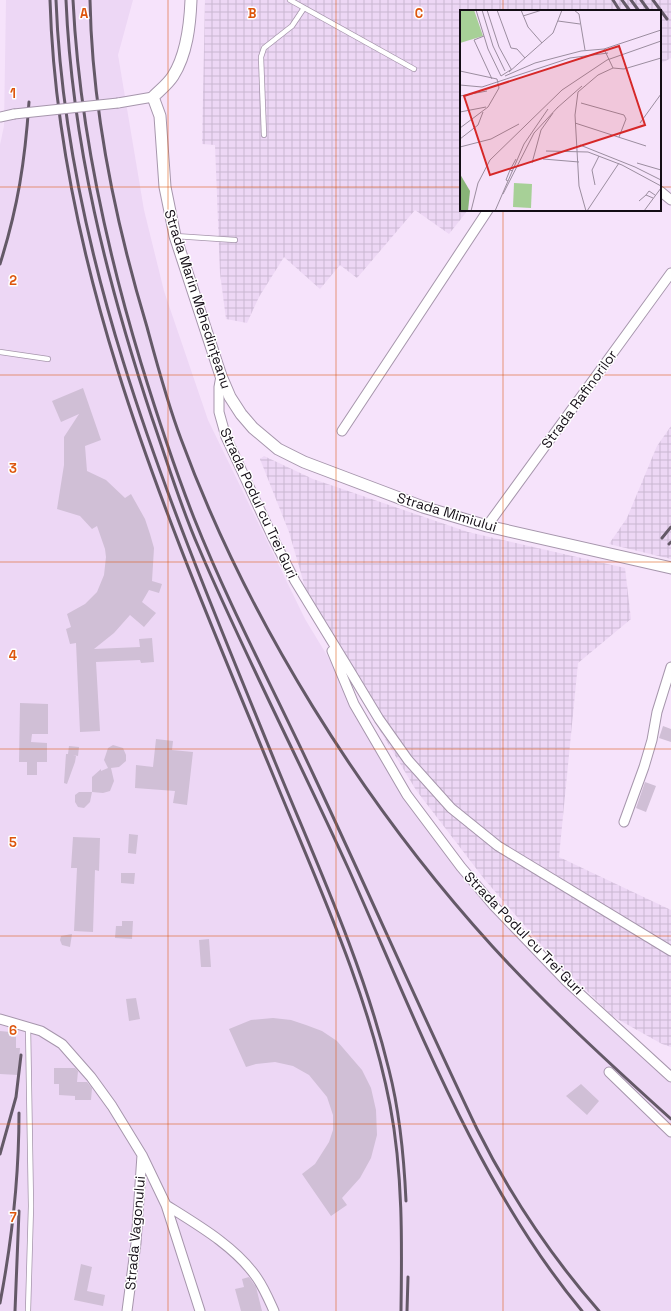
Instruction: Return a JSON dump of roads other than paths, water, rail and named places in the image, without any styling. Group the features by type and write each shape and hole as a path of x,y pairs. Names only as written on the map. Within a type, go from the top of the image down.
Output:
{"street":[{"path":"0,117 14,114 118,103 153,97 173,76 182,56 190,22 191,0"},
{"name":"Strada Marin Mehedințeanu","path":"153,97 160,116 165,187 176,236 221,376 230,397 241,414"},
{"path":"661,192 671,200"},
{"path":"342,431 487,211"},
{"name":"Strada Rafinorilor","path":"487,526 671,273"},
{"name":"Strada Podul cu Trei Guri","path":"221,376 219,387 219,404 226,437 273,538 295,581 321,624 379,719 408,760 451,808 498,846 671,951"},
{"name":"Strada Mimiului","path":"241,414 267,440 304,462 423,507 487,526 671,568"},
{"name":"Strada Podul cu Trei Guri","path":"321,624 354,704 407,795 461,867 494,906 566,980 671,1077"},
{"path":"624,822 644,767 652,740 657,712 671,667"},
{"path":"0,1020 28,1026 53,1037 77,1060 108,1100 142,1155 166,1205 200,1311"},
{"path":"609,1072 671,1132"},
{"name":"Strada Vagonului","path":"127,1311 136,1242 142,1155"},
{"path":"166,1205 209,1234 243,1262 256,1277 274,1311"}],"lane":[{"path":"290,0 414,69"},
{"path":"264,135 261,57 264,48 292,26 304,8"},
{"path":"176,236 235,240"},
{"path":"0,352 48,359"},
{"path":"28,1026 32,1206 28,1311"}],"railway":[{"path":"50,0 58,102 74,201 97,300 126,397 196,588 324,897 369,1021 390,1105 397,1156 401,1208 401,1311"},
{"path":"56,0 64,99 81,197 104,294 132,390 200,578 338,913 366,991 393,1086 403,1152 406,1201"},
{"path":"66,0 76,107 94,212 120,316 152,418 185,515 216,587 349,870 424,1042 451,1099 480,1156 511,1210 545,1262 582,1311"},
{"path":"73,0 81,92 105,229 141,363 166,441 194,518 237,616 314,776 477,1129 503,1177 532,1224 564,1268 599,1311"},
{"path":"90,0 95,83 100,124 115,206 135,287 158,369 181,439 208,507 240,575 275,642 313,708 399,833 445,892 493,947 536,992 671,1119"},
{"path":"613,0 619,10"},
{"path":"622,0 629,10"},
{"path":"631,0 638,10"},
{"path":"641,0 648,10"},
{"path":"653,0 660,10"},
{"path":"661,11 667,19"},
{"path":"0,264 12,223 20,184 29,102"},
{"path":"662,538 671,527"},
{"path":"0,1154 16,1097 21,1055"},
{"path":"0,1303 14,1208 18,1161 19,1113"},
{"path":"15,1311 19,1211"},
{"path":"407,1311 408,1277"}]}
